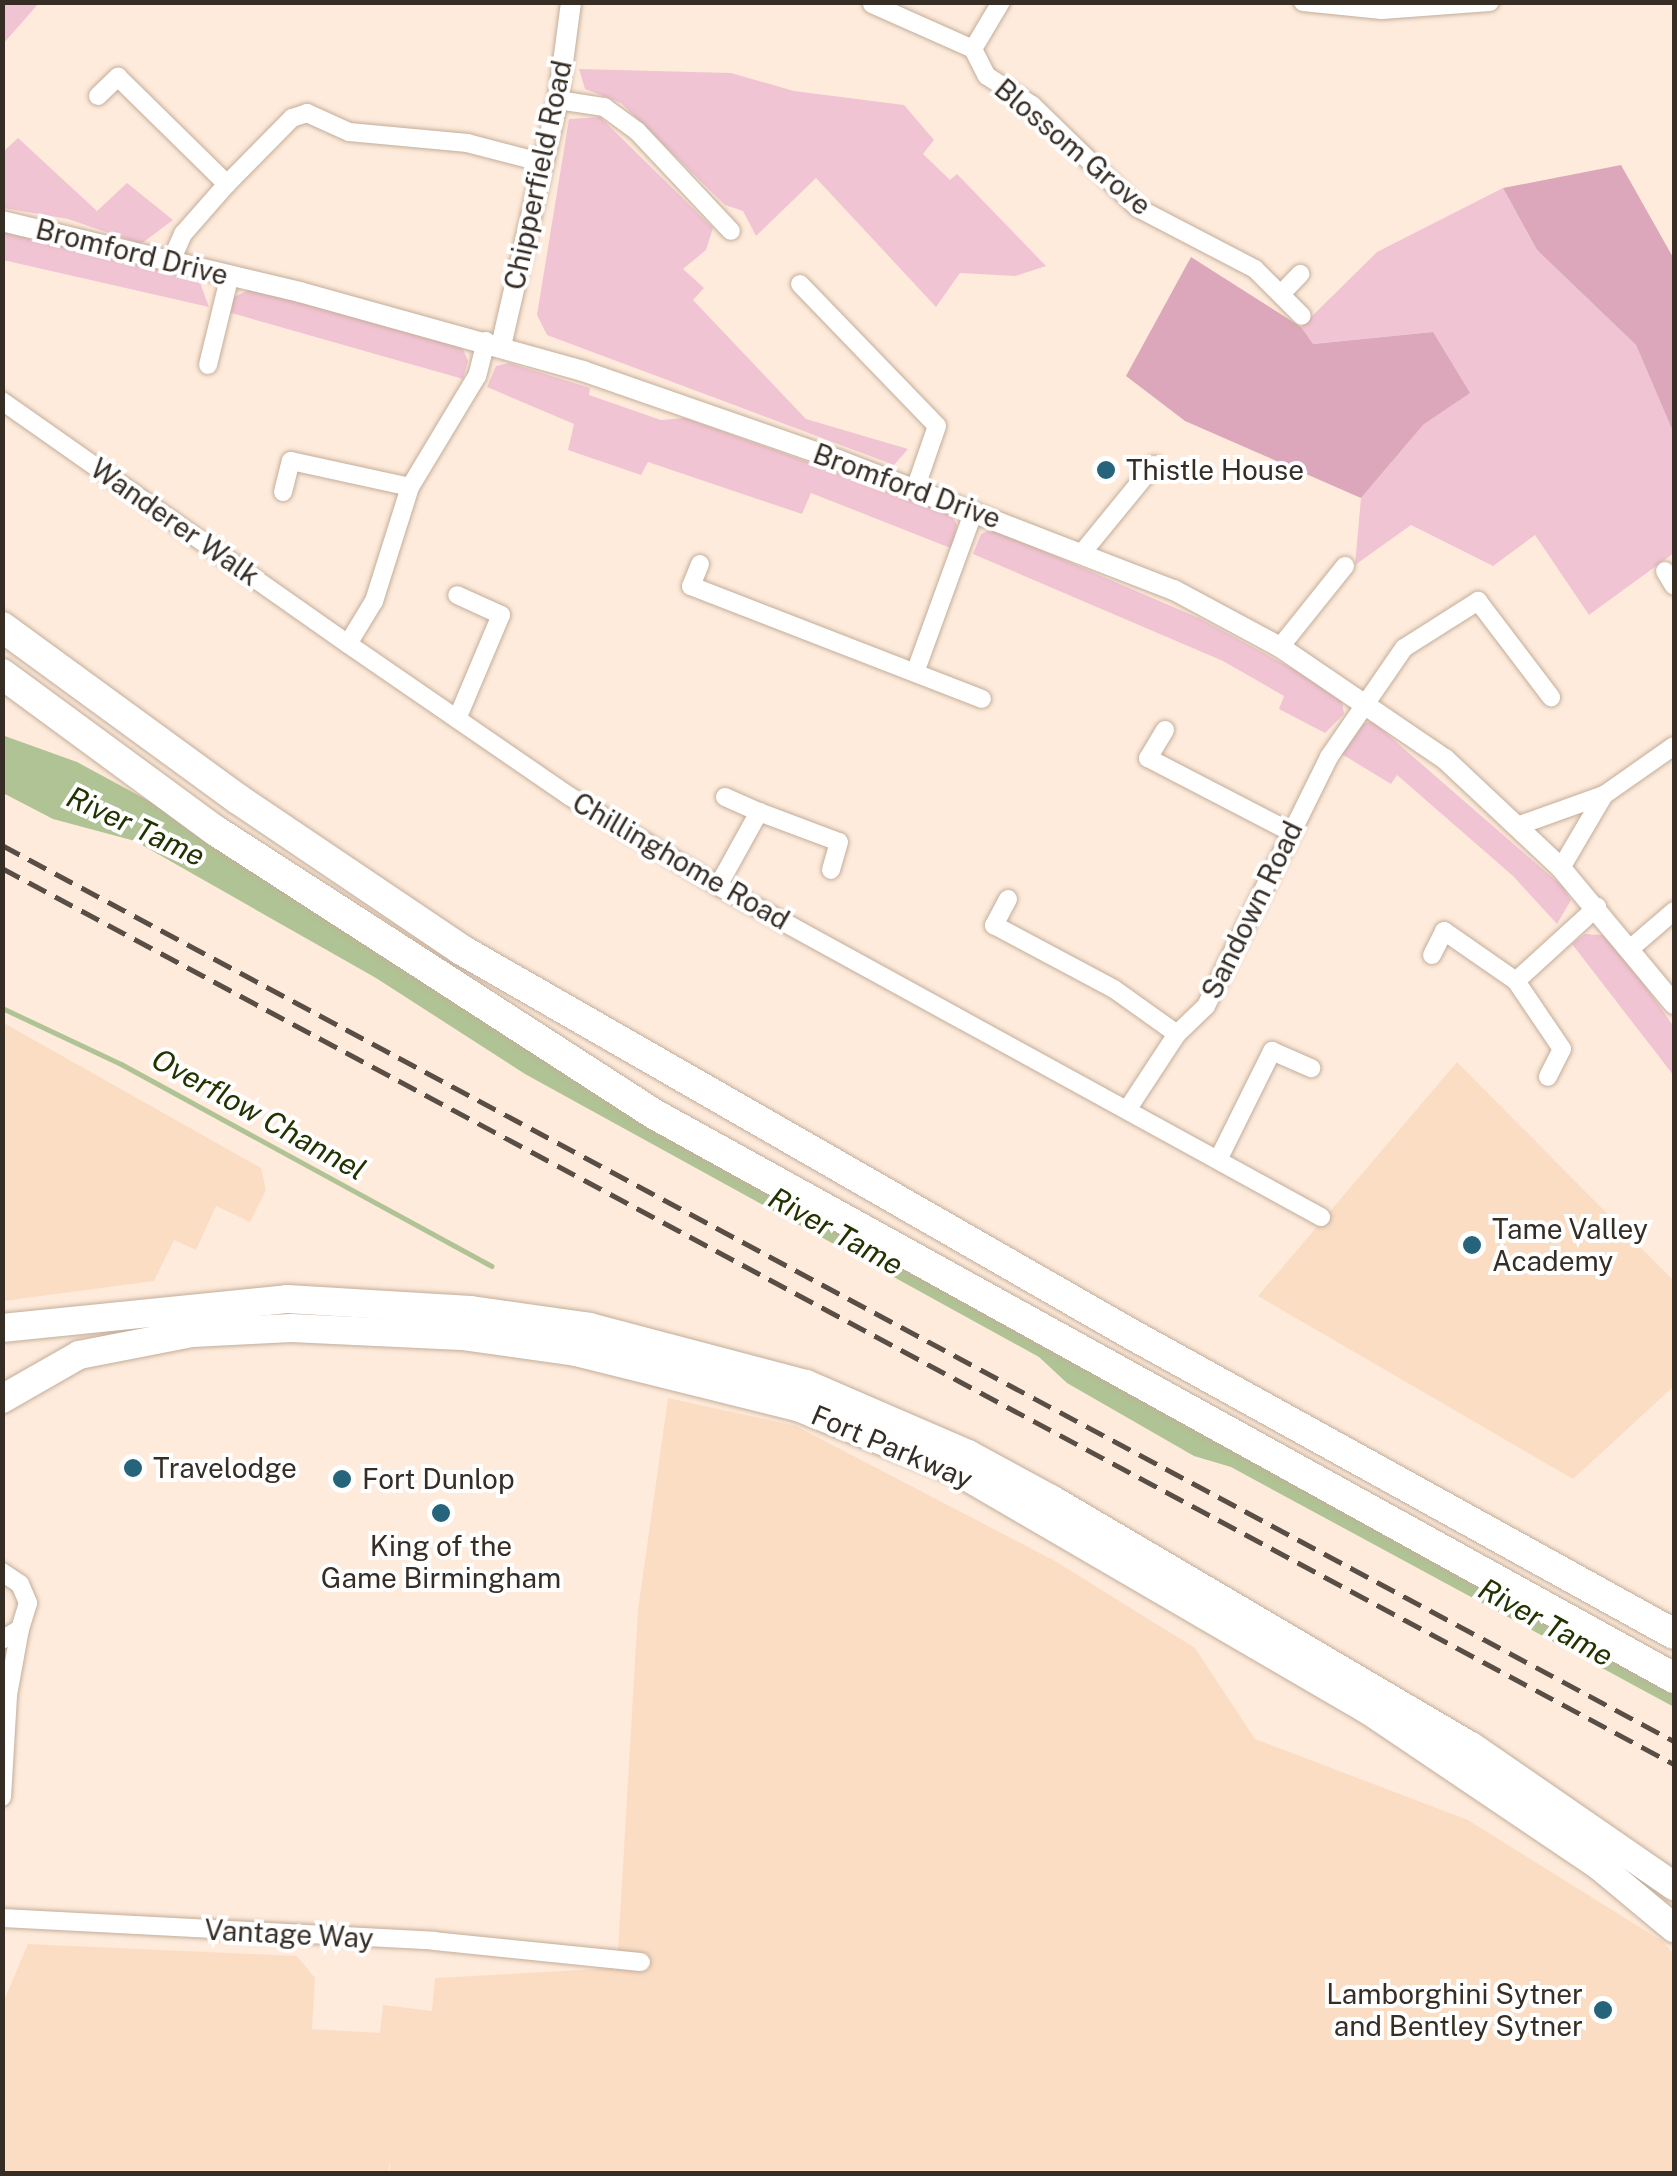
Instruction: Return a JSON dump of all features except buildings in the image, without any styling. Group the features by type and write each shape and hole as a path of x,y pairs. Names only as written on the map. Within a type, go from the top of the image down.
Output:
{"highway":[{"path":"2,626 238,799 460,949 1114,1324 1674,1634"},
{"path":"2,674 216,832 654,1114 1674,1678"}],"main road":[{"name":"Fort Parkway","path":"2,1328 286,1300 471,1310 590,1327 789,1379 883,1414 1051,1499 1471,1746 1674,1886"},
{"name":"Fort Parkway","path":"2,1399 79,1354 192,1332 291,1328 462,1336 576,1352 800,1408 957,1472 1368,1710 1585,1856 1674,1928"}],"street":[{"name":"Chipperfield Road","path":"494,344 544,163 558,100 571,2"},
{"path":"872,4 973,49 1001,2"},
{"path":"1303,2 1382,6 1490,2"},
{"name":"Blossom Grove","path":"973,49 988,76 1032,105 1138,208 1224,250 1281,294 1302,316"},
{"path":"98,96 118,77 227,184"},
{"path":"558,100 604,107 637,131 731,231"},
{"path":"171,261 182,234 292,118 320,114 348,132 467,143 544,163"},
{"name":"Bromford Drive","path":"2,221 494,344 915,489 1174,590 1280,647 1364,700 1520,825 1596,907 1674,1004"},
{"path":"1281,294 1300,274"},
{"path":"208,366 230,275"},
{"path":"800,284 938,426 915,489"},
{"path":"348,644 374,600 410,486 494,344"},
{"name":"Wanderer Walk","path":"2,401 348,644"},
{"path":"283,492 291,461 410,486"},
{"path":"1082,553 1154,465"},
{"path":"916,670 974,512"},
{"path":"700,564 691,586 916,670 982,699"},
{"path":"1280,647 1345,566"},
{"path":"457,719 501,615 458,595"},
{"name":"Sandown Road","path":"1128,1110 1177,1034 1206,1006 1289,830 1364,700 1404,648 1478,601 1551,698"},
{"name":"Chillinghome Road","path":"348,644 457,719 718,886 1321,1217"},
{"path":"1165,730 1148,758 1289,830"},
{"path":"1520,825 1604,796 1674,746"},
{"path":"1561,868 1604,796"},
{"path":"725,797 839,842 831,870"},
{"path":"718,886 758,812"},
{"path":"1008,899 994,926 1114,989 1177,1034"},
{"path":"1516,981 1596,907"},
{"path":"1631,948 1674,911"},
{"path":"1432,955 1444,930 1516,981 1562,1049 1548,1077"},
{"path":"1218,1160 1272,1051 1311,1068"},
{"path":"2,1553 5,1573 28,1603 5,1690 2,1797"},
{"path":"2,1640 20,1629"},
{"name":"Vantage Way","path":"2,1918 576,1952 642,1962"}],"shaded area":[{"path":"2,3 39,3 3,44"},
{"path":"579,69 731,73 794,91 904,105 934,140 923,154 950,180 957,174 1046,266 1015,276 960,273 936,307 816,178 756,236 743,211 725,205 621,103 585,89"},
{"path":"600,117 713,228 706,250 683,269 704,288 693,300 806,419 908,449 894,465 547,335 537,315 569,119"},
{"path":"18,138 97,211 127,183 173,220 141,244 68,219 3,208 3,152"},
{"path":"1621,165 1674,259 1674,434 1636,345 1537,250 1503,188"},
{"path":"1503,188 1537,250 1636,345 1674,434 1674,553 1589,615 1535,535 1493,566 1411,525 1355,565 1361,498 1424,424 1433,332 1312,344 1301,327 1377,252"},
{"path":"2,232 198,277 209,307 3,260"},
{"path":"1191,257 1301,327 1313,344 1433,332 1470,393 1424,424 1361,498 1185,421 1126,376"},
{"path":"251,289 462,347 468,361 463,379 228,312 234,297"},
{"path":"509,363 590,388 589,395 661,420 685,418 951,513 957,525 953,549 811,493 802,514 648,462 641,475 568,450 574,424 487,387 496,366"},
{"path":"992,529 1201,619 1341,695 1344,714 1325,733 1279,709 1284,696 1223,661 973,554 981,534"},
{"path":"1372,721 1562,886 1571,900 1557,924 1513,876 1397,775 1391,784 1340,753 1359,725"},
{"path":"1585,934 1602,935 1625,957 1674,1027 1674,1076 1572,944"},
{"path":"2,1022 261,1168 266,1190 250,1222 216,1206 196,1250 174,1240 154,1281 3,1301"},
{"name":"Tame Valley Academy","path":"1457,1062 1674,1281 1674,1386 1573,1479 1258,1296"},
{"path":"668,1398 796,1426 1055,1561 1195,1648 1255,1739 1468,1820 1662,1941 1674,1954 1674,2173 390,2174 390,2160 388,2174 3,2173 2,2005 28,1944 297,1956 315,1978 312,2029 380,2033 383,2005 432,2011 435,1978 617,1968 638,1610"}],"water":[{"name":"River Tame","path":"2,735 77,762 278,871 547,1041 1674,1683 1674,1707 1231,1467 1194,1456 1067,1383 1039,1357 525,1074 376,978 135,841 53,819 3,793"}],"waterway":[{"name":"Overflow Channel","path":"2,1008 121,1064 491,1266"}],"railway":[{"path":"2,845 1674,1741"},
{"path":"2,868 1674,1764"}],"place":[{"name":"Thistle House","path":"1106,470"},
{"name":"Tame Valley Academy","path":"1472,1245"},
{"name":"Travelodge","path":"133,1468"},
{"name":"Fort Dunlop","path":"342,1479"},
{"name":"King of the Game Birmingham","path":"441,1513"},
{"name":"Lamborghini Sytner and Bentley Sytner","path":"1603,2010"}]}
